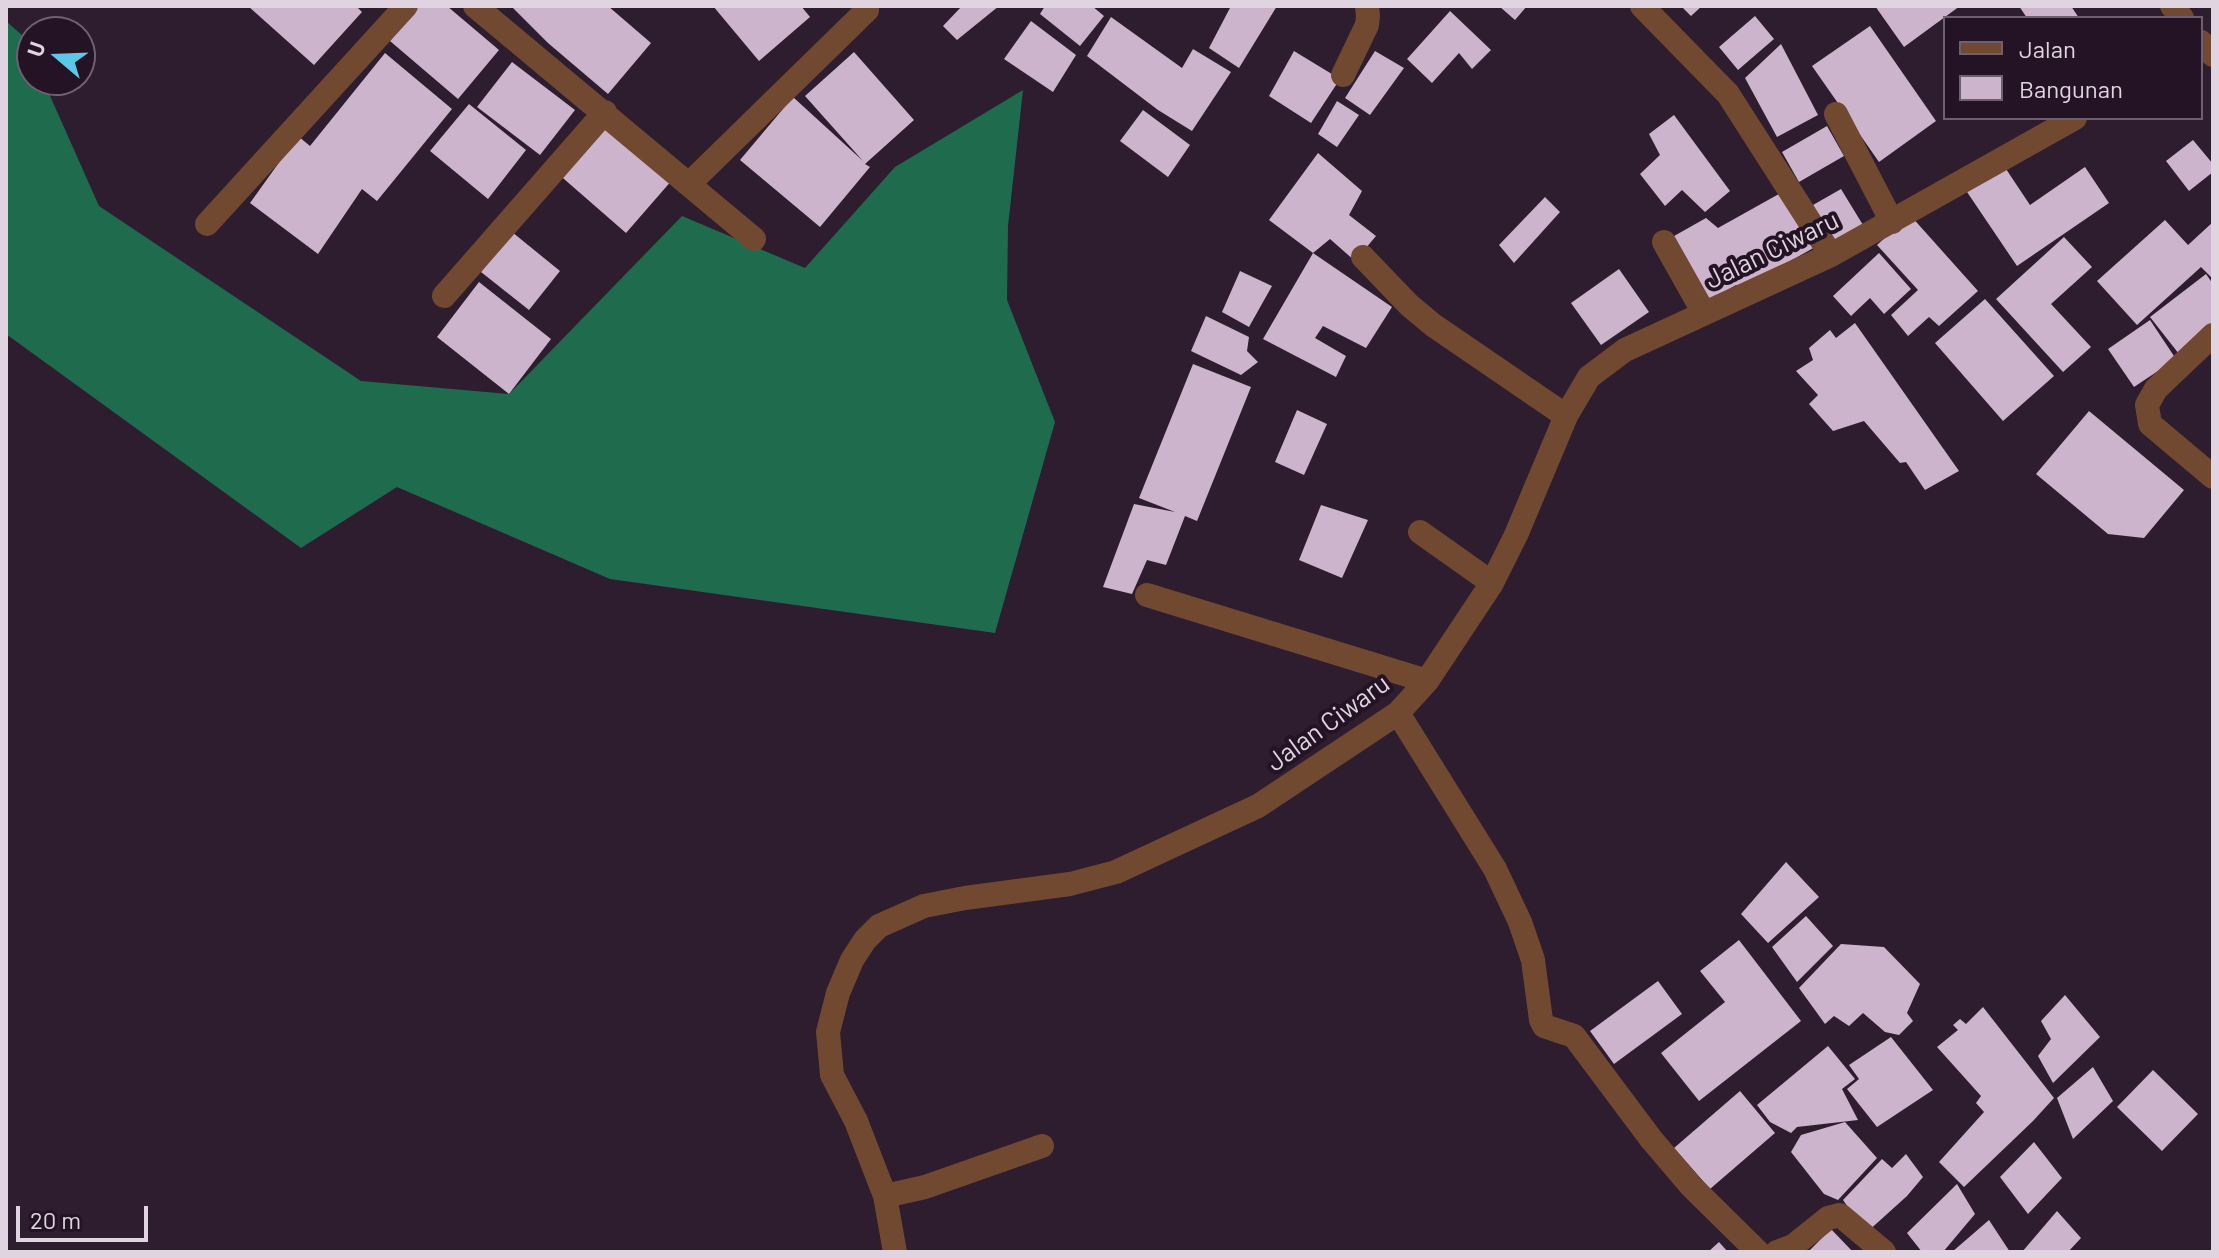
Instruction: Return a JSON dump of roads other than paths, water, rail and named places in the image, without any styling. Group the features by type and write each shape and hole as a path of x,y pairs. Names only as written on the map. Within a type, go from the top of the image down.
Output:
{"street":[{"path":"207,224 406,6"},
{"path":"475,6 754,239"},
{"path":"1343,75 1367,25 1367,6"},
{"path":"1642,6 1728,94 1831,255"},
{"path":"689,184 867,10"},
{"path":"444,296 605,112"},
{"path":"1836,114 1892,222"},
{"name":"Jalan Ciwaru","path":"895,1252 885,1196 856,1121 832,1075 828,1032 838,993 852,960 879,926 924,906 1070,884 1116,872 1258,806 1398,713 1427,681 1492,583 1516,535 1566,416 1589,377 1625,350 1831,255 2071,120"},
{"path":"1664,242 1704,313"},
{"path":"1363,257 1433,325 1566,416"},
{"path":"2213,335 2156,389 2147,405 2150,424 2213,477"},
{"path":"1420,532 1492,583"},
{"path":"1147,595 1427,681"},
{"path":"1398,713 1495,869 1520,922 1533,960 1544,1026 1574,1036 1651,1139 1691,1186 1758,1252"},
{"path":"885,1196 925,1187 1042,1146"},
{"path":"1777,1252 1793,1246 1828,1218 1840,1215 1884,1252"}]}
